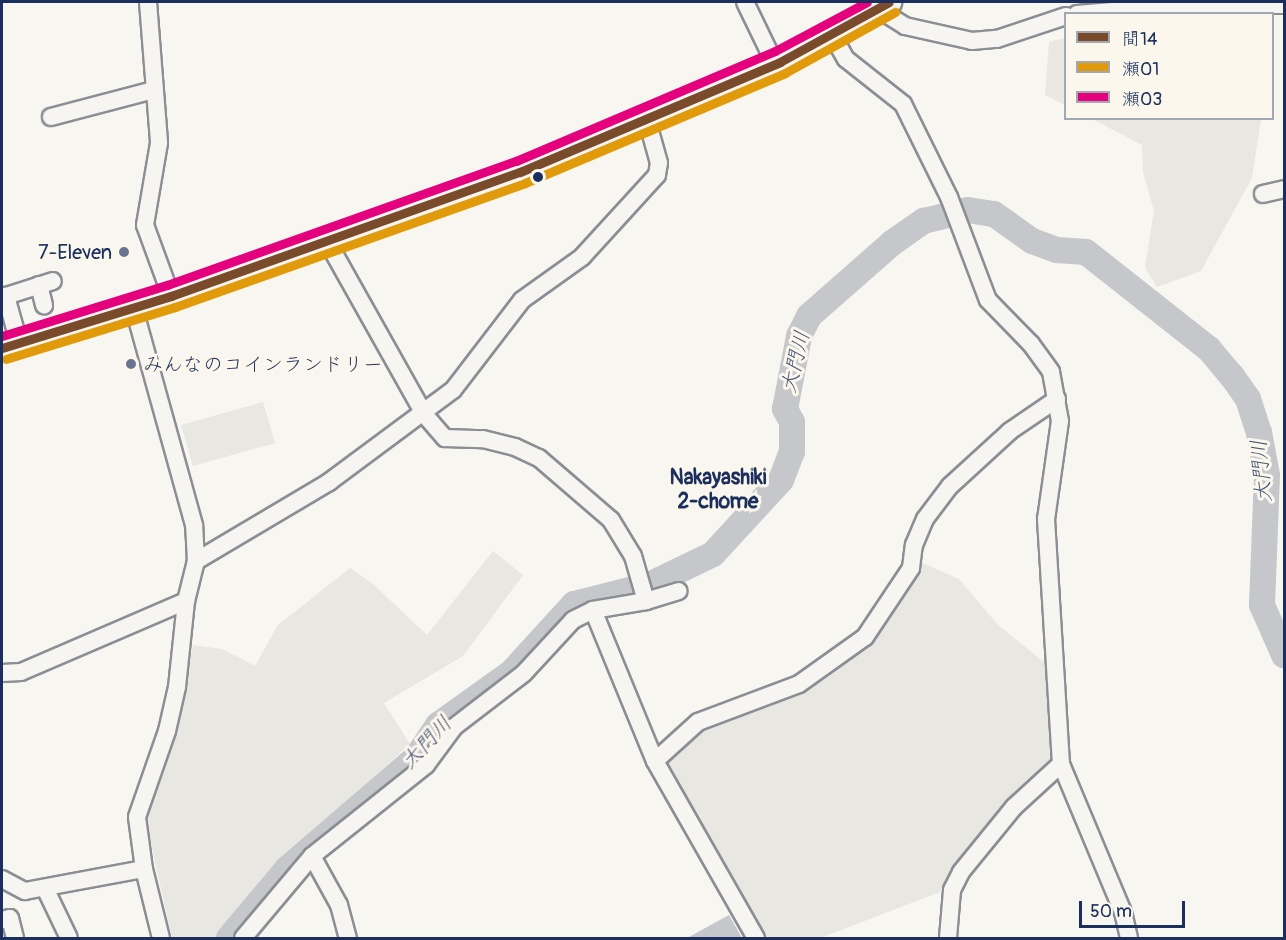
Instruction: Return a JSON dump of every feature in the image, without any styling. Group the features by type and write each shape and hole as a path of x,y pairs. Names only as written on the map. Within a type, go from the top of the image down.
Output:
{"main road":[{"path":"10,345 171,296 520,172 775,64 832,36 884,5"}],"street":[{"path":"148,2 159,143 145,225 171,296"},
{"path":"745,2 775,64"},
{"path":"1104,12 1226,3 1275,5"},
{"path":"884,5 905,26 972,41 997,39 1064,16"},
{"path":"832,36 846,59 903,104 955,212 988,300 1031,344 1051,372 1060,421 1046,519 1061,764 1123,912 1129,939"},
{"path":"51,117 154,90"},
{"path":"196,561 329,482 424,414 466,376 522,300 582,257 657,175 659,163 647,120"},
{"path":"1263,194 1284,189"},
{"path":"327,241 424,414 445,438 483,439 515,447 539,458 611,520 633,556 644,592"},
{"path":"10,345 6,296 46,283 44,305"},
{"path":"134,308 194,525 196,561 186,601 170,720 137,817 144,869 161,939"},
{"path":"655,761 698,722 799,684 865,637 911,568 914,545 925,519 950,486 1010,430 1057,399"},
{"path":"243,939 312,856 426,765 454,727 524,673 573,620 593,610 644,592 679,591"},
{"path":"2,673 21,672 186,601"},
{"path":"593,610 655,761 756,939"},
{"path":"948,939 952,890 961,872 1007,815 1061,764"},
{"path":"312,856 339,905 348,939"},
{"path":"2,879 25,891 144,869"},
{"path":"45,888 69,939"},
{"path":"2,920 10,918 15,939"}],"shaded area":[{"path":"1064,38 1064,104 1045,95 1049,42"},
{"path":"1094,120 1261,120 1252,178 1201,271 1157,287 1145,267 1154,211 1143,172 1142,145"},
{"path":"263,402 275,443 193,466 181,425"},
{"path":"493,551 523,575 463,656 384,703 410,744 267,874 218,938 172,938 147,826 148,805 186,685 193,645 222,649 255,666 278,625 350,568 372,583 427,635"},
{"path":"918,561 959,579 998,625 1045,663 1054,762 985,826 940,892 820,938 762,938 659,761 676,734 750,711 841,644 874,615"},
{"path":"729,915 742,938 687,938"}],"waterway":[{"name":"大門川","path":"229,938 288,868 416,758 438,725 512,672 574,604 649,585 713,554 781,480 792,452 792,422 785,409 799,336 809,316 892,243 924,221 968,210 994,214 1032,241 1057,250 1086,252 1209,349 1232,376 1248,399 1259,432 1267,475 1262,605 1284,655"}],"transit line":[{"name":"瀬03","path":"2,336 167,285 516,161 775,51 867,2"},
{"name":"間14","path":"2,348 171,296 520,172 780,62 889,2"},
{"name":"瀬01","path":"6,359 175,307 525,183 785,73 895,12"}],"place":[{"name":"7-Eleven","path":"124,252"},
{"name":"みんなのコインランドリー","path":"131,364"}],"district":[{"name":"Nakayashiki 2-chome","path":"718,490"}]}
